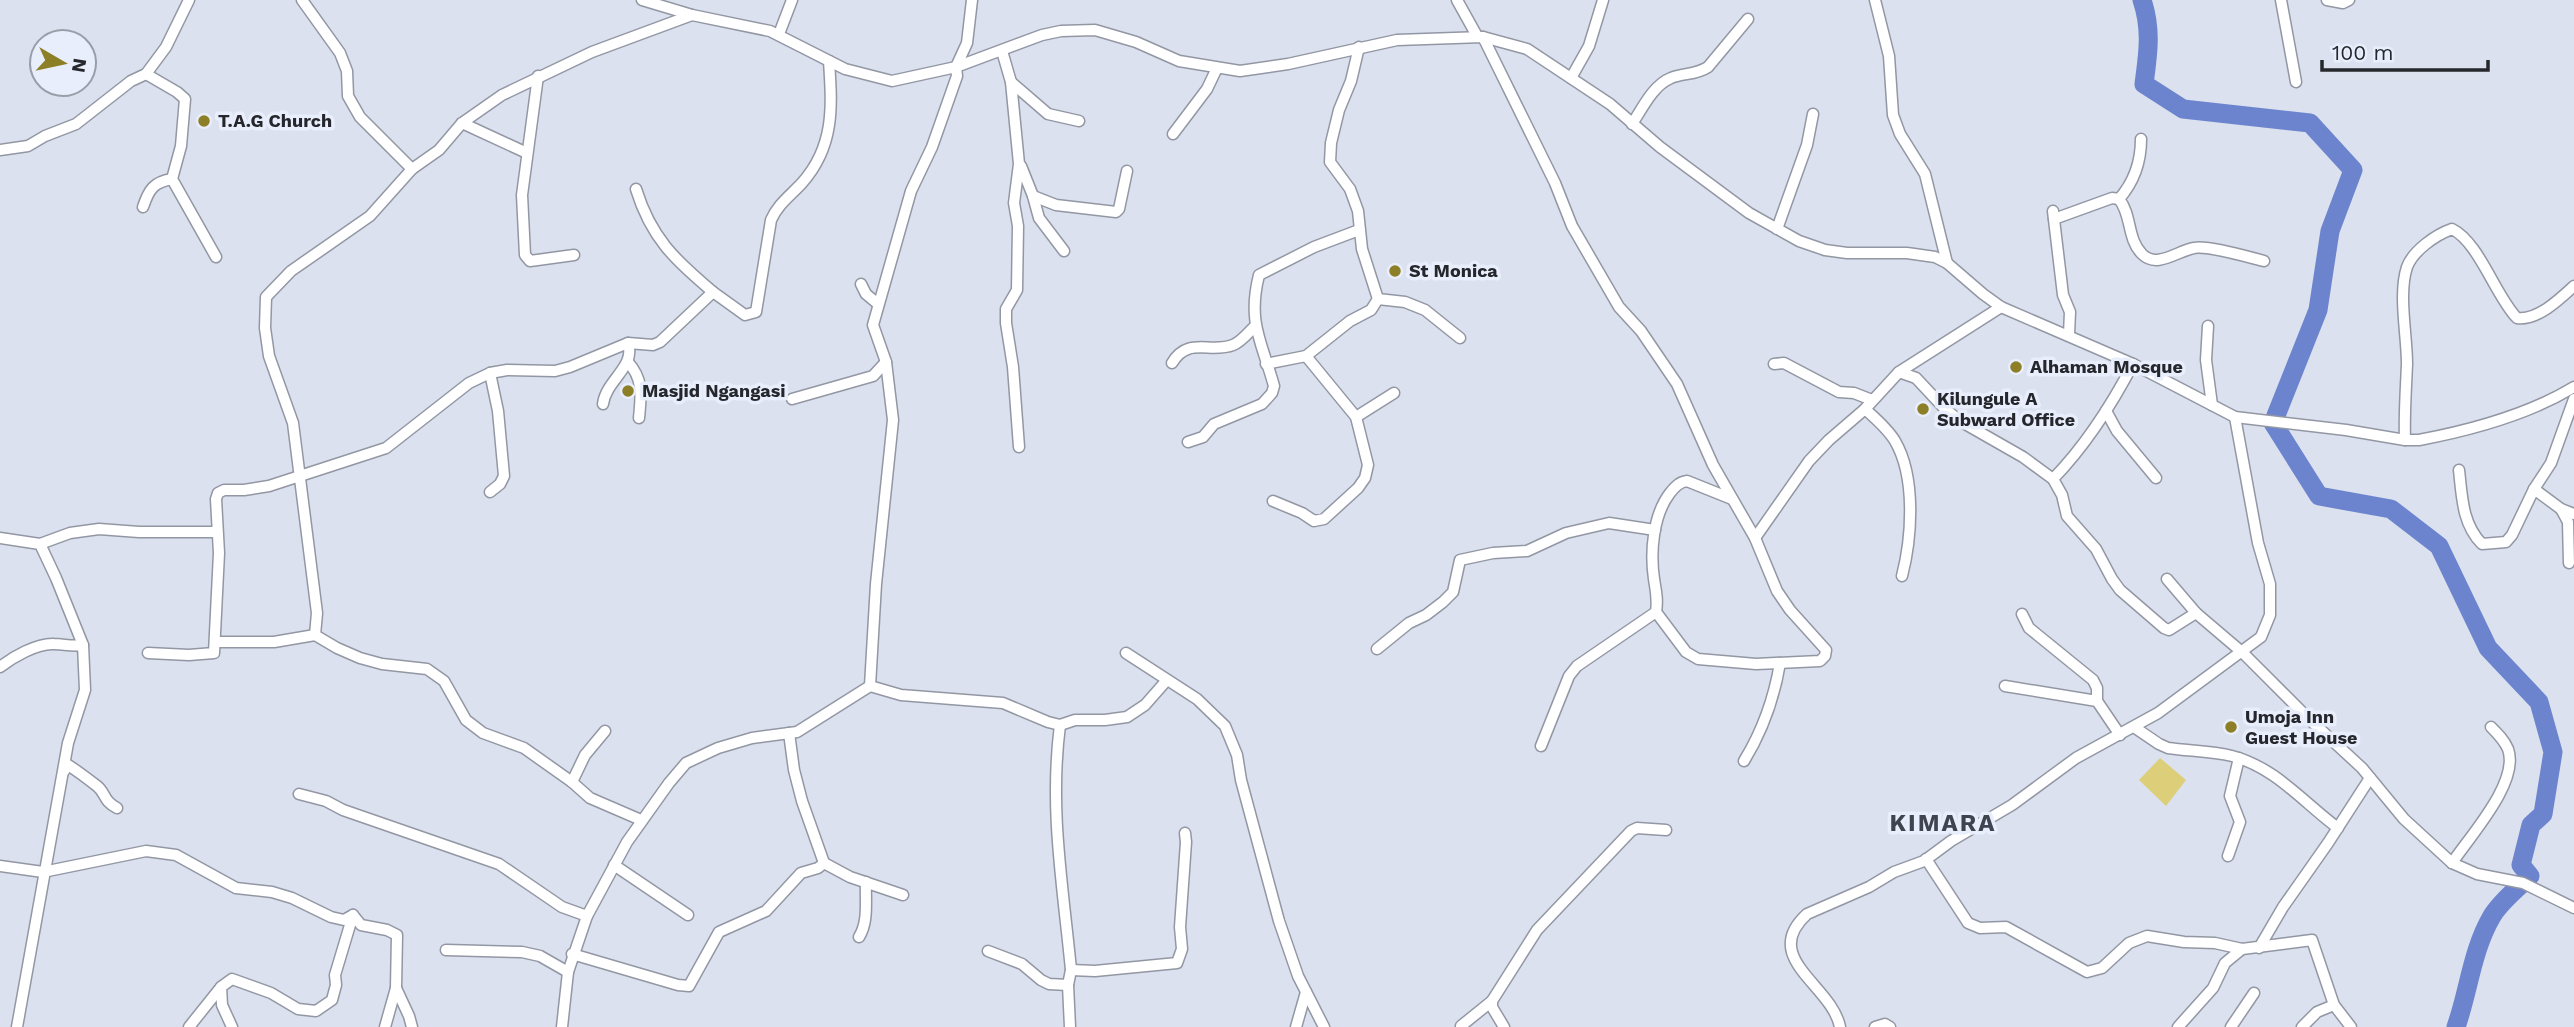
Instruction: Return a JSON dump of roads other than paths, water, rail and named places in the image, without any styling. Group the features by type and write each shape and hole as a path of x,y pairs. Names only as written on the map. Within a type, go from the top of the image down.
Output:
{"street":[{"path":"0,150 28,146 76,124 131,81 146,74 166,47 189,0"},
{"path":"302,0 338,48 347,71 348,96 360,117 412,169"},
{"path":"642,0 692,15 779,34 845,69 892,81 956,67 1042,34 1061,31 1095,30 1136,42 1179,61 1240,71 1397,40 1480,36 1527,49 1610,104 1632,124 1749,213 1777,229 1825,250 1847,253 1924,254 1947,263 2001,307 2069,334 2133,364 2235,417 2405,440 2436,437 2507,418 2574,387"},
{"path":"779,34 792,0"},
{"path":"870,686 876,584 893,420 886,362 873,325 911,191 932,147 950,99 957,76 956,67 967,43 972,0"},
{"path":"1457,0 1480,36 1555,183 1572,226 1619,307 1647,338 1677,384 1713,465 1755,538 1777,591 1790,610 1826,650 1820,662 1698,659 1686,652 1656,612 1658,597 1653,565 1655,530 1664,502 1682,481 1693,482 1732,499"},
{"path":"1571,78 1589,46 1603,0"},
{"path":"1875,0 1889,56 1891,102 1896,126 1925,174 1947,263"},
{"path":"2281,0 2296,82"},
{"path":"2327,0 2343,3 2348,0"},
{"path":"315,635 317,613 293,424 270,356 264,309 266,297 291,271 370,216 412,169 439,150 462,123 502,95 537,76 616,42 692,15"},
{"path":"1632,124 1662,82 1672,77 1701,72 1708,67 1748,19"},
{"path":"1266,364 1306,356 1350,321 1371,310 1378,299 1362,248 1358,212 1350,189 1330,162 1331,143 1339,110 1351,81 1359,47"},
{"path":"1002,51 1011,82 1020,164 1014,203 1018,226 1017,290 1006,309 1019,447"},
{"path":"636,189 646,219 687,270 745,315 752,315 756,312 775,209 804,181 825,147 832,119 829,61"},
{"path":"1173,134 1207,89 1217,68"},
{"path":"146,74 185,99 181,146 172,179 216,257"},
{"path":"537,76 521,212 525,255 530,261 574,255"},
{"path":"1011,82 1048,114 1079,121"},
{"path":"1777,229 1808,145 1813,114"},
{"path":"462,123 527,153"},
{"path":"2119,199 2129,188 2141,154 2141,139"},
{"path":"1020,164 1039,218 1064,251"},
{"path":"1033,196 1056,205 1115,212 1119,209 1127,171"},
{"path":"143,207 148,192 158,181 172,179"},
{"path":"2069,334 2070,312 2063,295 2053,215 2112,198 2119,199 2123,204 2132,239 2143,255 2152,260 2164,260 2197,247 2264,261"},
{"path":"1188,442 1203,437 1214,424 1262,404 1272,393 1274,386 1255,326 1253,307 1258,275 1314,247 1359,229"},
{"path":"2405,440 2404,398 2407,366 2403,283 2414,255 2443,233 2452,229 2456,231 2468,243 2517,318 2525,319 2536,314 2574,286"},
{"path":"861,284 866,294 878,304"},
{"path":"148,653 214,653 219,553 218,493 224,490 269,486 386,448 469,383 490,373 507,370 555,371 628,343 653,345 660,342 713,292"},
{"path":"1378,299 1405,302 1425,310 1460,338"},
{"path":"1755,538 1808,461 1899,372 2001,307"},
{"path":"1172,363 1178,352 1190,348 1233,345 1255,326"},
{"path":"2208,326 2206,360 2212,405"},
{"path":"603,404 614,380 628,362 628,343"},
{"path":"1273,501 1314,521 1324,519 1358,488 1365,478 1368,465 1356,417 1306,356"},
{"path":"628,362 637,372 642,387 639,418"},
{"path":"792,398 827,387 852,384 873,376 886,362"},
{"path":"1774,364 1784,363 1839,392 1854,393 1868,405 1894,438 1905,470 1909,497 1910,538 1902,576"},
{"path":"2053,479 2070,461 2106,411 2133,364"},
{"path":"1899,372 1916,378 1960,421 2023,457 2053,479 2062,495 2067,516 2096,549 2120,590 2169,631 2196,613"},
{"path":"490,373 498,411 504,476 500,484 490,492"},
{"path":"1356,417 1394,393"},
{"path":"2459,470 2463,509 2472,534 2482,544 2506,542 2551,463 2574,399"},
{"path":"2106,411 2117,432 2156,478"},
{"path":"1842,1026 1792,955 1790,940 1807,914 1926,859 2012,805 2076,758 2134,727 2188,693 2261,637 2272,603 2270,583 2258,543 2235,417"},
{"path":"2534,489 2561,509 2574,514"},
{"path":"2561,509 2568,522 2569,564"},
{"path":"1377,649 1395,632 1443,602 1452,592 1460,560 1493,553 1527,551 1566,533 1609,523 1655,530"},
{"path":"0,538 40,544 70,533 99,529 218,532"},
{"path":"17,1027 68,743 85,690 83,645 40,544"},
{"path":"2167,579 2196,613 2242,653 2370,778 2412,827 2452,863 2477,874 2524,883 2574,908"},
{"path":"1541,746 1569,676 1577,666 1656,612"},
{"path":"2022,614 2029,628 2093,680 2097,688 2097,701 2120,735"},
{"path":"216,642 274,642 315,635 360,658 382,664 427,669 444,681 466,720 483,733 524,748 590,798 641,820"},
{"path":"0,667 37,647 53,643 69,647 83,645"},
{"path":"1126,653 1197,699 1225,726 1237,755 1279,921 1306,992 1324,1027"},
{"path":"1744,761 1754,745 1772,702 1780,663"},
{"path":"562,1027 572,954 587,916 641,820 687,763 718,748 751,738 797,732 870,686 901,695 1003,703 1060,725 1075,720 1127,718 1145,705 1167,680"},
{"path":"2005,686 2097,701"},
{"path":"1060,725 1056,753 1055,827 1070,970 1070,1027"},
{"path":"2134,727 2168,748 2239,758 2283,781 2338,828"},
{"path":"2452,863 2499,796 2506,781 2510,766 2509,750 2491,727"},
{"path":"572,782 585,755 605,732"},
{"path":"789,733 802,801 824,863 850,877 903,895"},
{"path":"2228,856 2240,822 2230,796 2239,758"},
{"path":"64,771 68,765 80,773 90,784 99,788 108,803 117,808"},
{"path":"2259,948 2283,907 2370,778"},
{"path":"299,793 499,864 562,907 587,916"},
{"path":"1461,1027 1492,1001 1537,930 1613,848 1637,828 1666,830"},
{"path":"1070,970 1094,971 1177,963 1182,949 1180,927 1185,833"},
{"path":"0,866 43,872 146,851 176,855 236,888 272,892 292,898 331,917 344,920 353,915"},
{"path":"1926,859 1973,927 2006,927 2087,972 2102,968 2129,943 2147,936 2184,942 2215,943 2242,949 2303,939 2312,940 2334,1005 2351,1027"},
{"path":"572,954 689,986 719,932 766,911 801,873 818,868 824,863"},
{"path":"614,865 688,915"},
{"path":"859,937 865,915 866,882"},
{"path":"189,1027 221,987 232,979 271,993 298,1009 316,1011 332,1000 336,985 335,975 353,915"},
{"path":"353,915 361,925 387,930 397,935 396,988 385,1027"},
{"path":"2178,1027 2213,988 2225,963 2242,949"},
{"path":"446,950 522,952 540,956 568,972"},
{"path":"988,951 1022,964 1049,984 1068,985"},
{"path":"221,987 222,1005 232,1027"},
{"path":"396,988 410,1016 412,1027"},
{"path":"1296,1027 1306,992"},
{"path":"2231,1027 2254,993"},
{"path":"1492,1001 1494,1012 1504,1027"},
{"path":"2302,1027 2317,1012 2334,1005"},
{"path":"1875,1027 1885,1024 1890,1027"}],"waterway":[{"path":"2142,0 2148,32 2144,84 2183,109 2310,123 2353,170 2330,231 2318,310 2273,423 2319,496 2391,509 2439,546 2488,648 2539,702 2553,752 2543,814 2531,825 2521,865 2530,876 2500,905 2485,929 2456,1027"}],"place":[{"name":"T.A.G Church","path":"204,121"},
{"name":"St Monica","path":"1395,271"},
{"name":"Alhaman Mosque","path":"2016,367"},
{"name":"Masjid Ngangasi","path":"628,391"},
{"name":"Kilungule A Subward Office","path":"1923,409"},
{"name":"Umoja Inn Guest House","path":"2231,727"}],"district":[{"name":"KIMARA","path":"1943,823"}]}
